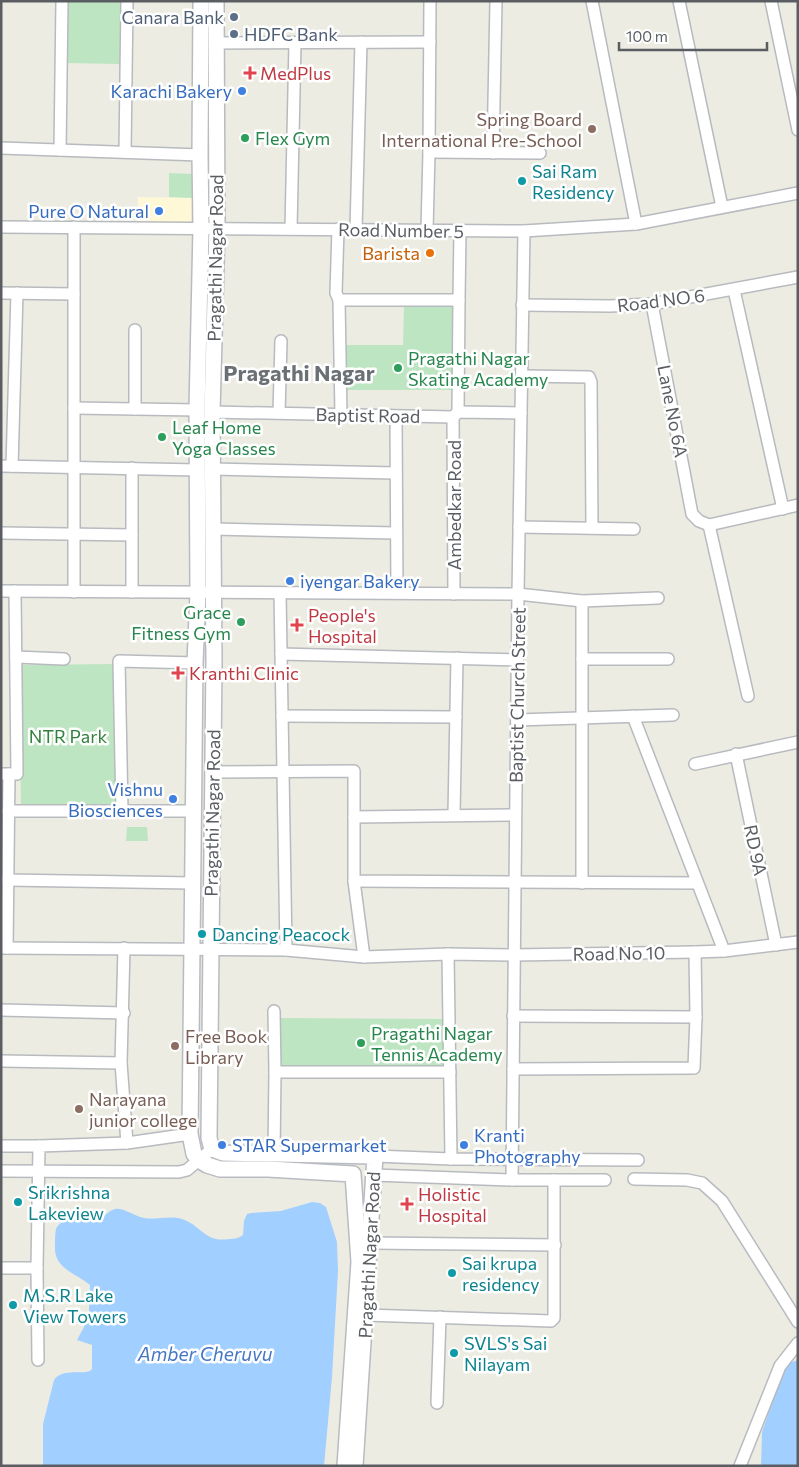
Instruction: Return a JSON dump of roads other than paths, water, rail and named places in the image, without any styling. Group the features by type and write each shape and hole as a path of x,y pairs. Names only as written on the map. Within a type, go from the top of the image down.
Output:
{"main road":[{"name":"Pragathi Nagar Road","path":"202,1 200,155 209,228 212,412 205,469 205,592 214,662 208,1129 212,1150 222,1153 375,1156 355,1466"},
{"name":"Pragathi Nagar Road","path":"216,1 209,228 197,410 213,529 195,663 190,1134 194,1154 199,1160 220,1169 268,1169 353,1174 359,1262 344,1466"},
{"path":"355,1156 353,1174 374,1175"}],"street":[{"path":"60,150 62,1"},
{"path":"125,152 127,1"},
{"path":"426,230 429,152 430,1"},
{"path":"493,153 496,1"},
{"path":"592,1 636,224"},
{"path":"679,1 722,207"},
{"path":"771,1 797,127"},
{"path":"291,229 295,42"},
{"path":"356,229 361,42"},
{"path":"216,43 430,42"},
{"path":"1,148 200,155"},
{"path":"429,152 540,153"},
{"name":"Road Number 5","path":"1,226 524,231 636,224 798,193"},
{"path":"74,227 74,592"},
{"path":"338,229 336,293 339,300 340,415"},
{"name":"Ambedkar Road","path":"454,594 460,231"},
{"name":"Baptist Church Street","path":"512,1180 520,413 524,231"},
{"name":"Road NO 6","path":"522,304 610,306 652,304 798,277"},
{"path":"734,290 783,509"},
{"path":"1,293 74,294"},
{"path":"17,293 7,466 396,473"},
{"path":"339,300 459,300"},
{"name":"Lane No 6A","path":"652,304 692,514 695,518 709,525"},
{"path":"135,330 135,409"},
{"path":"279,414 281,341"},
{"path":"522,376 590,377 592,528"},
{"path":"74,408 197,410"},
{"name":"Baptist Road","path":"212,412 396,416 520,413"},
{"path":"396,416 397,593"},
{"path":"132,468 132,592"},
{"path":"748,696 709,525 798,506"},
{"path":"519,527 634,529"},
{"path":"213,529 396,533"},
{"path":"1,533 132,535"},
{"path":"1,591 518,594 582,601 658,598"},
{"path":"4,948 8,811 5,774 17,774 15,592"},
{"path":"280,593 286,950"},
{"path":"582,601 582,883"},
{"path":"281,654 517,660"},
{"path":"16,657 64,659"},
{"path":"454,814 457,658"},
{"path":"582,659 668,659"},
{"path":"122,811 119,661 195,663"},
{"path":"517,720 673,715"},
{"path":"282,716 456,717"},
{"path":"633,716 724,951"},
{"path":"695,764 798,742"},
{"name":"RD 9A","path":"736,754 776,945"},
{"path":"213,772 354,771 354,881 364,957"},
{"path":"8,811 194,811"},
{"path":"354,817 454,814 515,815"},
{"path":"7,880 192,883"},
{"path":"354,881 697,884"},
{"name":"Road No 10","path":"4,948 210,948 286,950 364,957 448,954 514,955 724,951 798,942"},
{"path":"124,948 122,1063 127,1143"},
{"path":"513,1069 692,1070 695,1066 695,952"},
{"path":"448,954 450,1159"},
{"path":"1,1010 124,1013"},
{"path":"274,1011 276,1072 274,1154"},
{"path":"514,1016 696,1017"},
{"path":"1,1061 122,1063"},
{"path":"276,1072 450,1072"},
{"path":"1,1146 127,1143 190,1134"},
{"path":"38,1360 39,1146"},
{"path":"1,1171 179,1172 187,1170 212,1150"},
{"path":"375,1156 450,1159 638,1160"},
{"path":"374,1175 512,1180 605,1180"},
{"path":"634,1179 687,1180 702,1183 722,1201 798,1322"},
{"path":"366,1315 551,1321 554,1318 554,1180"},
{"path":"370,1243 555,1244"},
{"path":"1,1268 37,1268"},
{"path":"437,1404 440,1317"},
{"path":"740,1466 780,1366 798,1343"}],"water":[{"name":"Amber Cheruvu","path":"312,1202 320,1203 326,1207 337,1242 338,1271 332,1377 324,1466 43,1466 43,1424 54,1380 64,1373 86,1372 92,1369 92,1345 77,1340 89,1311 90,1285 66,1270 58,1260 55,1253 55,1235 56,1229 60,1224 74,1215 83,1214 99,1218 118,1209 144,1218 173,1217 182,1219 214,1239 233,1239 243,1235 244,1221 247,1214 281,1211"},
{"path":"798,1360 798,1466 761,1466 762,1432 777,1388 788,1363"}],"place":[{"name":"Canara Bank","path":"234,17"},
{"name":"HDFC Bank","path":"234,34"},
{"name":"MedPlus","path":"250,73"},
{"name":"Karachi Bakery","path":"242,91"},
{"name":"Spring Board International Pre-School","path":"592,129"},
{"name":"Flex Gym","path":"245,138"},
{"name":"Sai Ram Residency","path":"522,181"},
{"name":"Pure O Natural","path":"159,211"},
{"name":"Barista","path":"430,253"},
{"name":"Pragathi Nagar Skating Academy","path":"398,368"},
{"name":"Leaf Home Yoga Classes","path":"162,437"},
{"name":"iyengar Bakery","path":"290,581"},
{"name":"Grace Fitness Gym","path":"241,622"},
{"name":"People's Hospital","path":"297,625"},
{"name":"Kranthi Clinic","path":"178,673"},
{"name":"Vishnu Biosciences","path":"173,799"},
{"name":"Dancing Peacock","path":"202,934"},
{"name":"Pragathi Nagar Tennis Academy","path":"361,1043"},
{"name":"Free Book Library","path":"175,1046"},
{"name":"Narayana junior college","path":"79,1109"},
{"name":"STAR Supermarket","path":"222,1145"},
{"name":"Kranti Photography","path":"464,1145"},
{"name":"Srikrishna Lakeview","path":"18,1202"},
{"name":"Holistic Hospital","path":"407,1204"},
{"name":"Sai krupa residency","path":"452,1273"},
{"name":"M.S.R Lake View Towers","path":"13,1305"},
{"name":"SVLS's Sai Nilayam","path":"454,1353"}],"district":[{"name":"Pragathi Nagar","path":"299,372"}],"park label":[{"name":"NTR Park","path":"68,736"}]}
